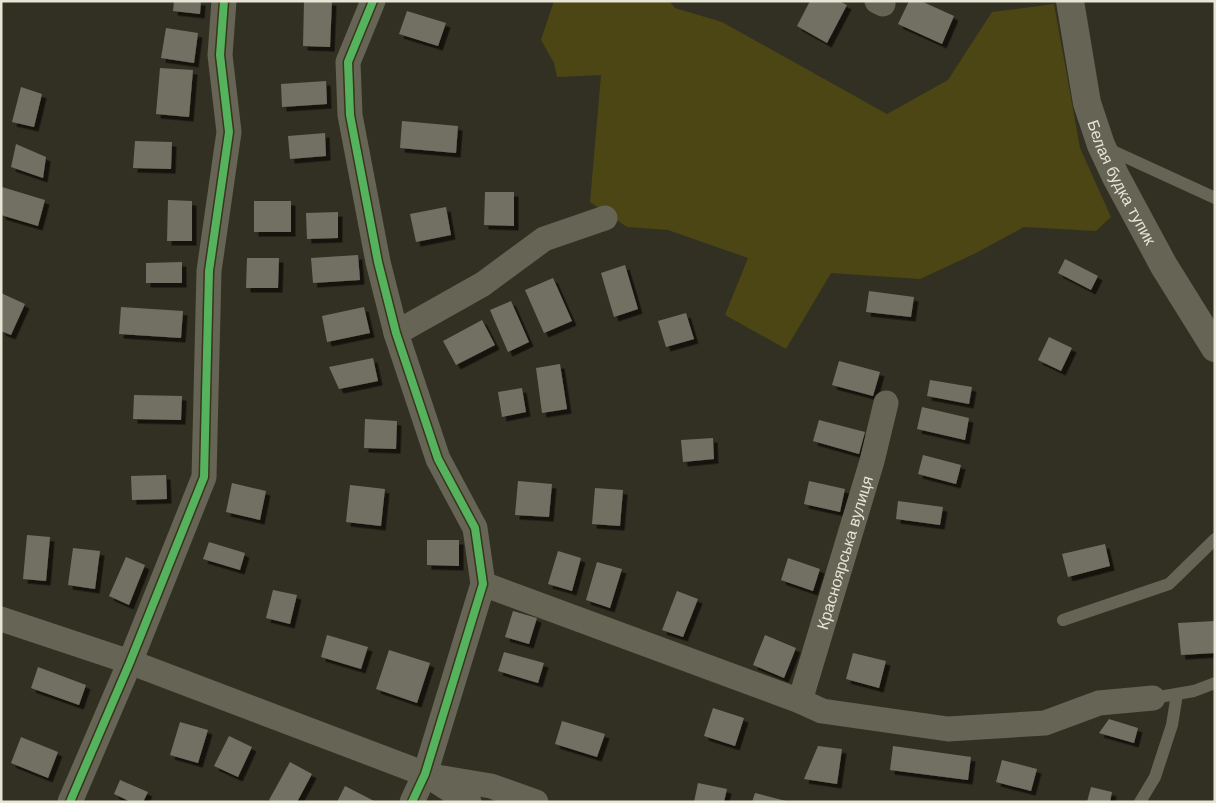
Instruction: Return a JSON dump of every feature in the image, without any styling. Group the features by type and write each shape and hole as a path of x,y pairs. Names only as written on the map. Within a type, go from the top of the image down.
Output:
{"street":[{"path":"70,802 130,662 204,477 209,271 229,132 220,55 224,1"},
{"path":"373,1 348,62 350,115 378,262 396,333 438,459 475,528 483,584 425,774 412,802"},
{"name":"Белая будка тупик","path":"1070,1 1087,103 1101,145 1164,266 1215,348"},
{"path":"396,333 483,284 544,239 605,218"},
{"name":"Красноярська вулиця","path":"800,701 872,461 886,403"},
{"path":"483,584 800,701 822,711 948,728 1045,723 1099,703 1165,696"},
{"path":"1,619 130,662 425,774 491,786 536,802"},
{"path":"425,774 468,802"}],"lane":[{"path":"1101,145 1215,198"},
{"path":"1063,620 1169,584 1215,539"},
{"path":"1140,802 1156,777 1172,724 1165,696 1194,692 1215,683"}],"shaded area":[{"path":"554,1 669,1 675,8 722,22 887,114 948,80 992,12 1054,4 1080,148 1111,217 1096,231 1024,227 974,254 920,279 831,273 786,349 725,315 748,258 668,230 627,227 590,202 601,75 557,77 554,63 541,40"}],"building":[{"path":"174,1 201,1 200,14 173,11"},
{"path":"304,1 332,1 330,47 303,46"},
{"path":"810,1 839,1 847,5 827,43 797,26"},
{"path":"909,1 921,1 954,16 942,44 898,24"},
{"path":"407,11 446,23 438,46 399,34"},
{"path":"166,28 198,33 194,63 161,58"},
{"path":"160,68 193,70 189,117 156,114"},
{"path":"326,81 327,104 282,107 281,84"},
{"path":"21,87 42,94 34,127 12,122"},
{"path":"402,121 458,126 456,153 400,148"},
{"path":"325,133 326,156 290,159 288,136"},
{"path":"135,141 172,142 171,169 133,168"},
{"path":"16,144 46,157 43,178 11,167"},
{"path":"2,187 45,200 38,226 1,215"},
{"path":"485,192 514,192 514,226 484,225"},
{"path":"168,200 192,201 192,241 167,241"},
{"path":"254,201 291,201 291,232 254,232"},
{"path":"446,207 451,235 416,242 410,214"},
{"path":"338,212 338,238 307,239 306,213"},
{"path":"358,255 360,280 313,283 311,258"},
{"path":"247,258 279,258 278,288 246,288"},
{"path":"1065,259 1098,276 1091,290 1058,273"},
{"path":"182,262 182,283 146,283 146,263"},
{"path":"625,265 638,309 614,317 601,273"},
{"path":"553,278 572,321 544,333 525,290"},
{"path":"869,291 914,297 911,317 866,312"},
{"path":"1,293 25,304 11,335 1,331"},
{"path":"511,301 529,342 508,352 490,310"},
{"path":"121,307 183,311 181,338 119,334"},
{"path":"364,307 370,333 327,342 322,316"},
{"path":"686,313 694,339 666,347 658,321"},
{"path":"482,320 495,345 456,365 443,341"},
{"path":"1049,337 1072,348 1061,371 1038,360"},
{"path":"373,358 378,381 339,389 329,367"},
{"path":"839,361 880,372 873,396 832,385"},
{"path":"560,364 567,409 542,413 536,368"},
{"path":"930,380 972,387 969,404 927,396"},
{"path":"522,388 526,412 502,417 498,392"},
{"path":"134,395 182,396 181,420 133,419"},
{"path":"922,407 969,418 965,440 917,429"},
{"path":"365,419 397,421 396,449 364,448"},
{"path":"819,420 865,432 859,454 813,441"},
{"path":"713,438 714,459 683,462 681,440"},
{"path":"923,455 961,465 956,484 918,474"},
{"path":"166,475 167,499 132,500 131,476"},
{"path":"518,481 552,484 549,517 515,515"},
{"path":"809,481 845,489 840,512 804,504"},
{"path":"232,483 266,491 260,520 226,512"},
{"path":"350,485 385,489 381,526 346,522"},
{"path":"595,488 623,490 620,526 592,524"},
{"path":"898,501 943,507 940,525 896,519"},
{"path":"27,535 50,537 46,581 23,579"},
{"path":"427,540 459,540 459,566 427,565"},
{"path":"209,542 245,553 240,570 203,559"},
{"path":"1105,544 1110,566 1068,577 1062,554"},
{"path":"73,548 100,551 95,589 68,585"},
{"path":"558,551 581,558 572,591 548,584"},
{"path":"126,557 145,565 129,605 109,596"},
{"path":"788,558 820,569 813,591 781,580"},
{"path":"597,562 622,569 610,608 586,600"},
{"path":"273,590 297,595 290,624 266,618"},
{"path":"677,591 698,599 683,637 662,630"},
{"path":"513,611 537,618 529,644 505,637"},
{"path":"1215,621 1215,653 1181,655 1178,623"},
{"path":"327,635 368,647 361,669 321,657"},
{"path":"765,635 796,648 784,678 753,665"},
{"path":"389,650 430,663 417,703 376,689"},
{"path":"504,652 544,663 538,683 498,671"},
{"path":"853,653 886,661 879,688 846,679"},
{"path":"38,667 86,685 79,705 31,688"},
{"path":"713,708 744,718 735,746 704,736"},
{"path":"1109,719 1138,728 1134,743 1099,733"},
{"path":"562,721 605,734 597,757 555,744"},
{"path":"180,722 208,730 198,763 170,755"},
{"path":"229,736 252,747 238,777 214,766"},
{"path":"21,737 58,752 48,778 11,763"},
{"path":"818,746 842,749 837,784 804,779"},
{"path":"893,746 971,757 968,780 890,770"},
{"path":"1002,760 1037,769 1031,791 996,782"},
{"path":"290,762 312,774 297,802 272,802 269,800"},
{"path":"120,780 148,792 143,802 131,802 114,794"},
{"path":"698,783 727,789 724,802 694,802"},
{"path":"345,786 376,802 337,802"},
{"path":"1091,787 1112,792 1110,802 1087,802"},
{"path":"755,793 786,801 786,802 752,802"}],"cycle path":[{"path":"70,802 130,662 204,477 209,271 229,132 220,55 224,1"},
{"path":"373,1 348,62 350,115 378,262 396,333 438,459 475,528 483,584 425,774 412,802"}]}
